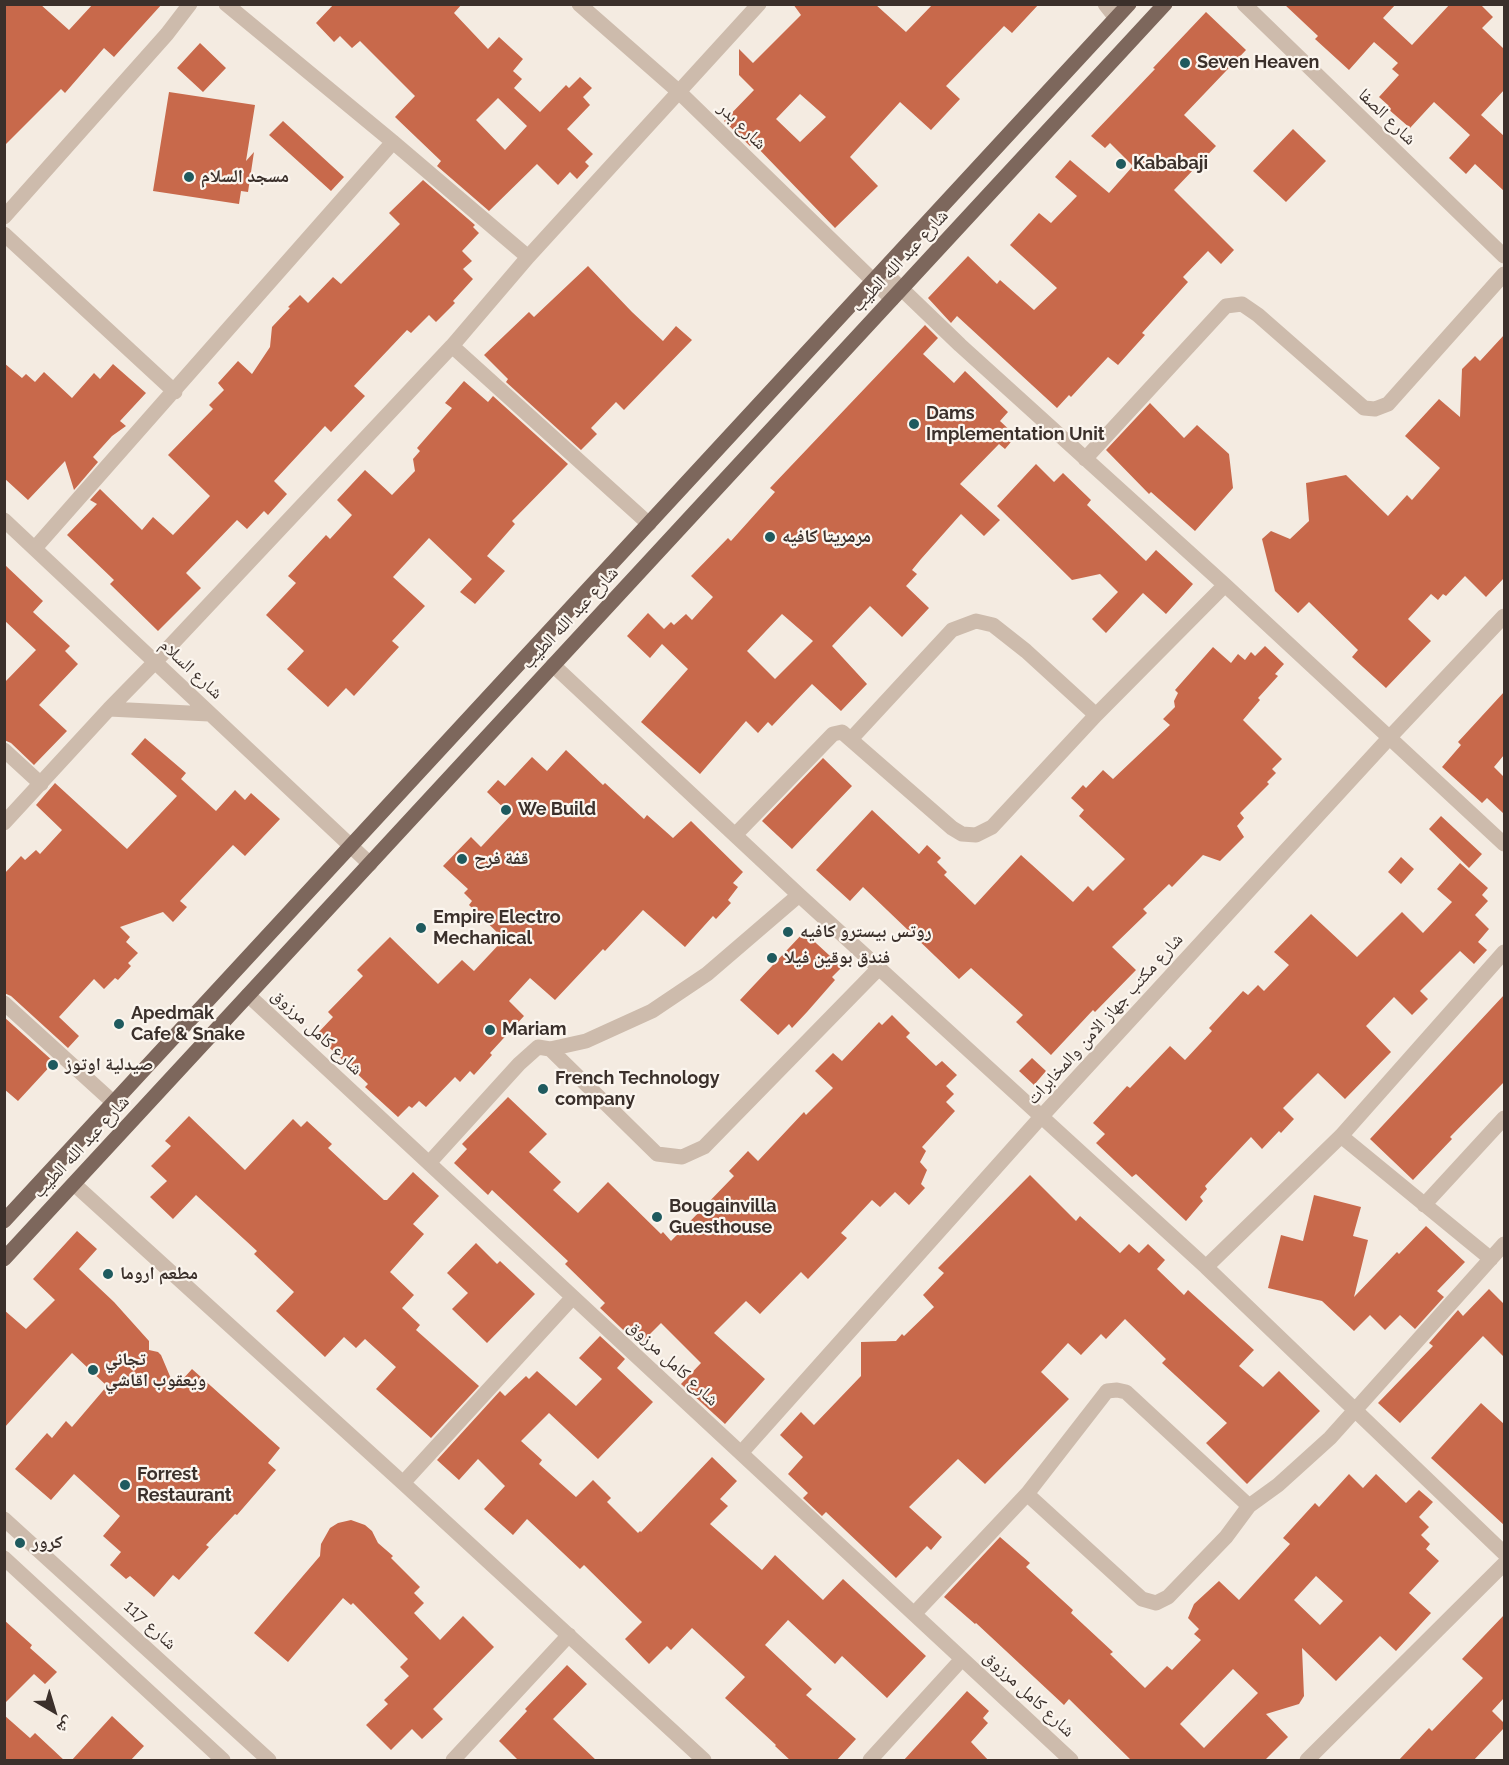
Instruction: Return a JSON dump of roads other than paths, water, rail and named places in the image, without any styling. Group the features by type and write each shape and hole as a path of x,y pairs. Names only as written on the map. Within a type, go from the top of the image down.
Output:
{"main road":[{"name":"شارع عبد الله الطيب","path":"4,1221 1129,4"},
{"name":"شارع عبد الله الطيب","path":"4,1258 1164,4"}],"street":[{"path":"4,217 167,34 190,4"},
{"path":"226,4 528,257"},
{"name":"شارع بدر","path":"579,4 678,91 897,294 1225,585 1504,844"},
{"path":"4,823 452,346 528,257 759,4"},
{"path":"1105,4 1116,18"},
{"name":"شارع الصفا","path":"1244,4 1504,256"},
{"path":"35,548 175,392 393,142"},
{"path":"4,234 175,392"},
{"path":"1085,459 1226,306 1242,304 1258,315 1364,408 1375,409 1388,404 1504,274"},
{"path":"452,346 649,524"},
{"name":"شارع السلام","path":"4,520 370,864"},
{"path":"735,835 833,734 843,732 951,828 962,834 976,835 992,827 1096,715 1225,585"},
{"name":"شارع مكتب جهاز الامن والمخابرات","path":"741,1453 1041,1117 1504,616"},
{"path":"852,738 952,630 976,621 993,625 1026,651 1096,715"},
{"path":"553,666 799,895 1206,1267 1504,1553"},
{"path":"109,709 210,714"},
{"path":"4,750 41,784"},
{"path":"429,1163 519,1064 538,1047 550,1049 586,1041 652,1011 707,974 799,895"},
{"path":"1206,1267 1341,1137 1504,952"},
{"path":"550,1049 657,1154 682,1157 704,1146 880,967"},
{"name":"شارع كامل مرزوق","path":"248,995 1071,1761"},
{"path":"4,1003 114,1103"},
{"path":"1424,1205 1504,1118"},
{"path":"1341,1137 1491,1259"},
{"path":"74,1184 404,1483 704,1761"},
{"path":"1027,1494 1142,1599 1156,1603 1168,1597 1226,1537 1249,1506 1287,1477 1330,1438 1504,1244"},
{"path":"404,1483 573,1297"},
{"path":"914,1614 1027,1494 1107,1391 1126,1392 1249,1506"},
{"name":"شارع 117","path":"4,1519 269,1761"},
{"path":"4,1558 223,1761"},
{"path":"1307,1761 1504,1564"},
{"path":"453,1761 569,1635"},
{"path":"870,1761 962,1659"}],"place":[{"name":"Seven Heaven","path":"1185,63"},
{"name":"Kababaji","path":"1121,164"},
{"name":"مسجد السلام","path":"189,177"},
{"name":"Dams Implementation Unit","path":"914,424"},
{"name":"مرمريتا كافيه","path":"770,537"},
{"name":"We Build","path":"506,810"},
{"name":"قفة فرح","path":"462,859"},
{"name":"Empire Electro Mechanical","path":"421,928"},
{"name":"روتس بيسترو كافيه","path":"788,932"},
{"name":"فندق بوقين فيلا","path":"772,958"},
{"name":"Apedmak Cafe & Snake","path":"119,1024"},
{"name":"Mariam","path":"490,1030"},
{"name":"صيدلية اوتوز","path":"53,1065"},
{"name":"French Technology company","path":"543,1089"},
{"name":"Bougainvilla Guesthouse","path":"657,1217"},
{"name":"مطعم اروما","path":"108,1274"},
{"name":"تجاني ويعقوب اقاشي","path":"93,1370"},
{"name":"Forrest Restaurant","path":"125,1485"},
{"name":"كرور","path":"20,1543"}]}
